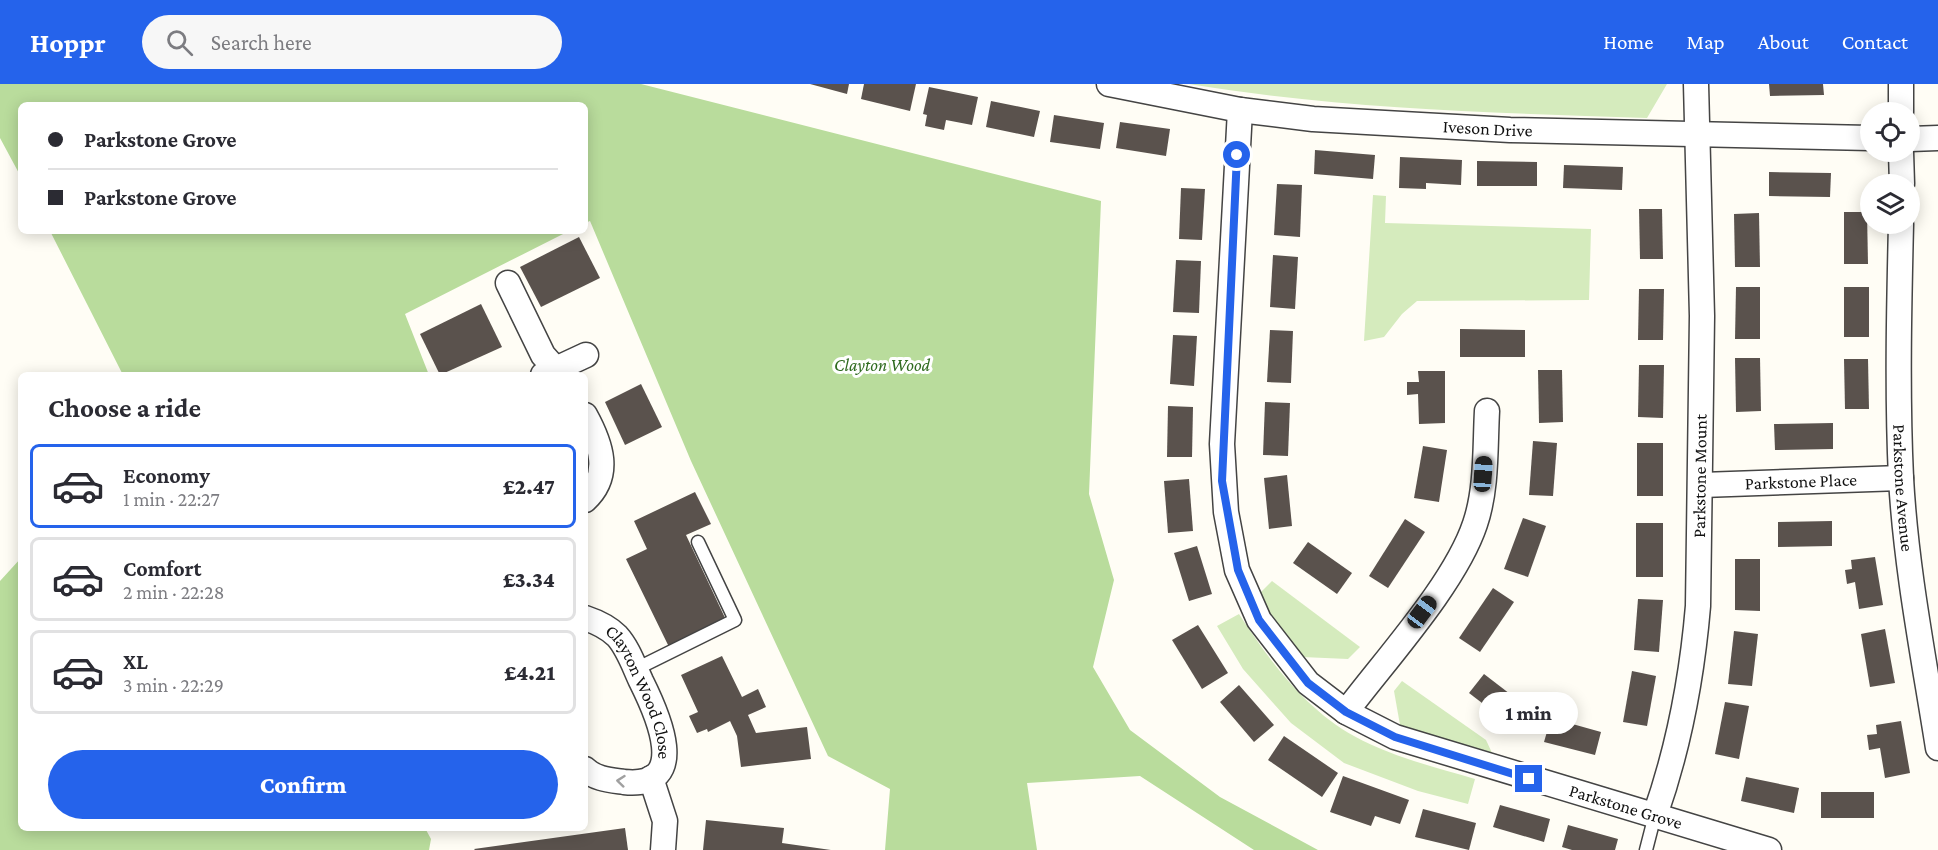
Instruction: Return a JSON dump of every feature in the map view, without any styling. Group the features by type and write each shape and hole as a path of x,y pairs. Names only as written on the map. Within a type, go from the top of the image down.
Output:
{"street":[{"name":"Iveson Drive","path":"1108,84 1240,110 1312,119 1487,129 1860,138"},
{"name":"Parkstone Mount","path":"1655,815 1670,772 1694,653 1702,485 1699,134 1696,84"},
{"path":"1901,84 1901,102"},
{"name":"Parkstone Grove","path":"1240,110 1222,444 1226,512 1238,570 1259,620 1308,683 1346,712 1395,737 1769,850"},
{"path":"1920,139 1938,138"},
{"name":"Parkstone Avenue","path":"1901,234 1901,478 1907,542 1938,748"},
{"path":"508,283 552,372"},
{"path":"555,372 586,355"},
{"path":"1346,712 1435,595 1461,555 1475,525 1482,495 1487,411"},
{"path":"588,421 594,432 603,465 601,479 588,496"},
{"name":"Parkstone Place","path":"1702,485 1901,478"},
{"name":"Clayton Wood Close","path":"588,619 599,623 616,636 636,669 657,714 664,742 665,758 662,769 651,778 634,783 607,780 588,772"},
{"name":"Clayton Wood Close","path":"651,778 664,821 663,850"}],"lane":[{"path":"636,669 735,621 698,542"},
{"path":"1646,850 1655,815"}],"green space":[{"name":"Clayton Wood","path":"0,84 641,84 1101,201 1089,494 1114,580 1093,667 1130,730 1220,797 1318,850 1254,850 1140,776 1027,783 1037,850 885,850 890,789 828,756 691,461 590,221 588,222 588,102 18,102 18,171 0,138"},
{"path":"1189,84 1667,84 1647,118 1418,109 1303,99"},
{"path":"1373,195 1386,196 1385,223 1591,229 1589,300 1417,301 1402,314 1384,337 1364,341"},
{"path":"52,234 563,234 405,314 428,372 121,372"},
{"path":"18,561 18,831 427,831 431,839 429,850 0,850 0,581"},
{"path":"1272,581 1360,647 1348,659 1302,657 1275,622 1259,594"},
{"path":"1239,614 1289,682 1336,725 1383,750 1475,779 1468,804 1418,791 1344,763 1291,723 1243,669 1217,626"},
{"path":"1402,681 1486,740 1493,755 1400,725 1394,691"}],"building":[{"path":"810,84 849,84 847,94"},
{"path":"864,84 916,84 910,111 861,99"},
{"path":"1769,84 1823,84 1824,95 1770,96"},
{"path":"929,87 978,97 972,125 946,120 944,130 925,126 927,115 923,114"},
{"path":"991,101 1040,111 1034,137 986,127"},
{"path":"1054,115 1104,123 1100,149 1050,142"},
{"path":"1120,122 1170,129 1166,156 1116,148"},
{"path":"1315,150 1375,155 1373,179 1314,174"},
{"path":"1400,157 1462,160 1461,185 1426,183 1426,189 1399,188"},
{"path":"1477,161 1537,162 1537,186 1477,186"},
{"path":"1564,165 1623,167 1622,190 1563,188"},
{"path":"1769,172 1831,173 1830,197 1769,196"},
{"path":"1277,184 1302,185 1300,237 1274,235"},
{"path":"1181,188 1205,189 1202,240 1179,239"},
{"path":"1639,209 1662,209 1663,259 1640,259"},
{"path":"1844,212 1860,212 1860,234 1867,234 1868,264 1844,264"},
{"path":"1759,213 1760,267 1735,267 1734,214"},
{"path":"579,237 600,278 541,307 520,267"},
{"path":"1273,255 1298,257 1295,309 1270,307"},
{"path":"1176,260 1201,261 1199,313 1173,312"},
{"path":"1736,287 1760,287 1760,339 1735,339"},
{"path":"1844,287 1869,287 1869,337 1844,337"},
{"path":"1639,289 1664,289 1663,340 1638,340"},
{"path":"481,304 502,347 447,372 439,372 420,334"},
{"path":"1460,329 1525,330 1525,357 1460,357"},
{"path":"1270,330 1293,331 1291,383 1267,382"},
{"path":"1173,335 1197,336 1194,386 1170,384"},
{"path":"1735,358 1760,358 1761,411 1736,412"},
{"path":"1844,359 1868,359 1869,409 1845,409"},
{"path":"1639,365 1664,365 1663,418 1638,417"},
{"path":"1538,370 1562,370 1563,422 1539,423"},
{"path":"1418,371 1445,371 1445,423 1419,424 1418,394 1407,395 1407,382 1419,382"},
{"path":"641,384 662,427 625,445 605,402"},
{"path":"1265,402 1290,403 1288,456 1263,455"},
{"path":"1168,406 1193,407 1192,457 1167,457"},
{"path":"1833,423 1833,449 1775,450 1774,424"},
{"path":"1533,441 1557,443 1553,496 1529,495"},
{"path":"1637,443 1663,443 1663,496 1637,496"},
{"path":"1423,446 1447,450 1439,502 1414,498"},
{"path":"1287,475 1292,526 1269,529 1264,478"},
{"path":"1189,479 1193,531 1168,533 1164,481"},
{"path":"695,492 711,524 686,535 726,620 669,647 626,559 647,549 634,521"},
{"path":"1523,518 1546,526 1528,577 1504,569"},
{"path":"1405,519 1425,532 1388,588 1369,576"},
{"path":"1832,521 1832,546 1778,547 1778,522"},
{"path":"1636,523 1663,523 1663,577 1636,577"},
{"path":"1308,542 1352,573 1337,594 1293,563"},
{"path":"1197,546 1212,594 1189,601 1174,553"},
{"path":"1875,557 1883,605 1859,609 1855,582 1847,584 1845,570 1852,569 1851,560"},
{"path":"1735,559 1760,559 1760,611 1735,610"},
{"path":"1493,588 1514,602 1480,652 1459,638"},
{"path":"1638,599 1663,600 1659,652 1634,650"},
{"path":"1198,625 1228,673 1202,689 1172,640"},
{"path":"1885,629 1895,683 1870,687 1861,634"},
{"path":"1734,631 1758,634 1752,686 1728,684"},
{"path":"722,656 742,697 758,689 766,707 748,715 756,733 807,727 811,759 741,767 737,736 730,721 708,732 707,729 697,733 689,716 698,712 681,675"},
{"path":"1632,671 1656,676 1647,726 1623,722"},
{"path":"1484,674 1527,707 1512,726 1469,693"},
{"path":"1239,685 1274,725 1254,742 1220,702"},
{"path":"1725,702 1749,706 1739,759 1715,754"},
{"path":"1551,718 1601,732 1595,755 1544,742"},
{"path":"1901,721 1910,773 1885,778 1880,748 1869,750 1867,735 1877,734 1876,725"},
{"path":"1284,736 1338,773 1322,797 1268,760"},
{"path":"1343,776 1409,800 1400,824 1375,816 1371,826 1330,812"},
{"path":"1746,777 1799,788 1794,813 1741,801"},
{"path":"1821,792 1874,792 1874,818 1821,818"},
{"path":"1500,805 1550,819 1544,842 1493,827"},
{"path":"1423,809 1476,823 1469,850 1415,837"},
{"path":"706,820 784,828 782,843 831,850 703,850"},
{"path":"1568,825 1618,839 1615,850 1572,850 1562,847"},
{"path":"625,828 628,850 474,849"}],"route":[{"path":"1237,155 1222,481 1238,570 1259,620 1308,683 1346,712 1395,737 1529,779"}]}
